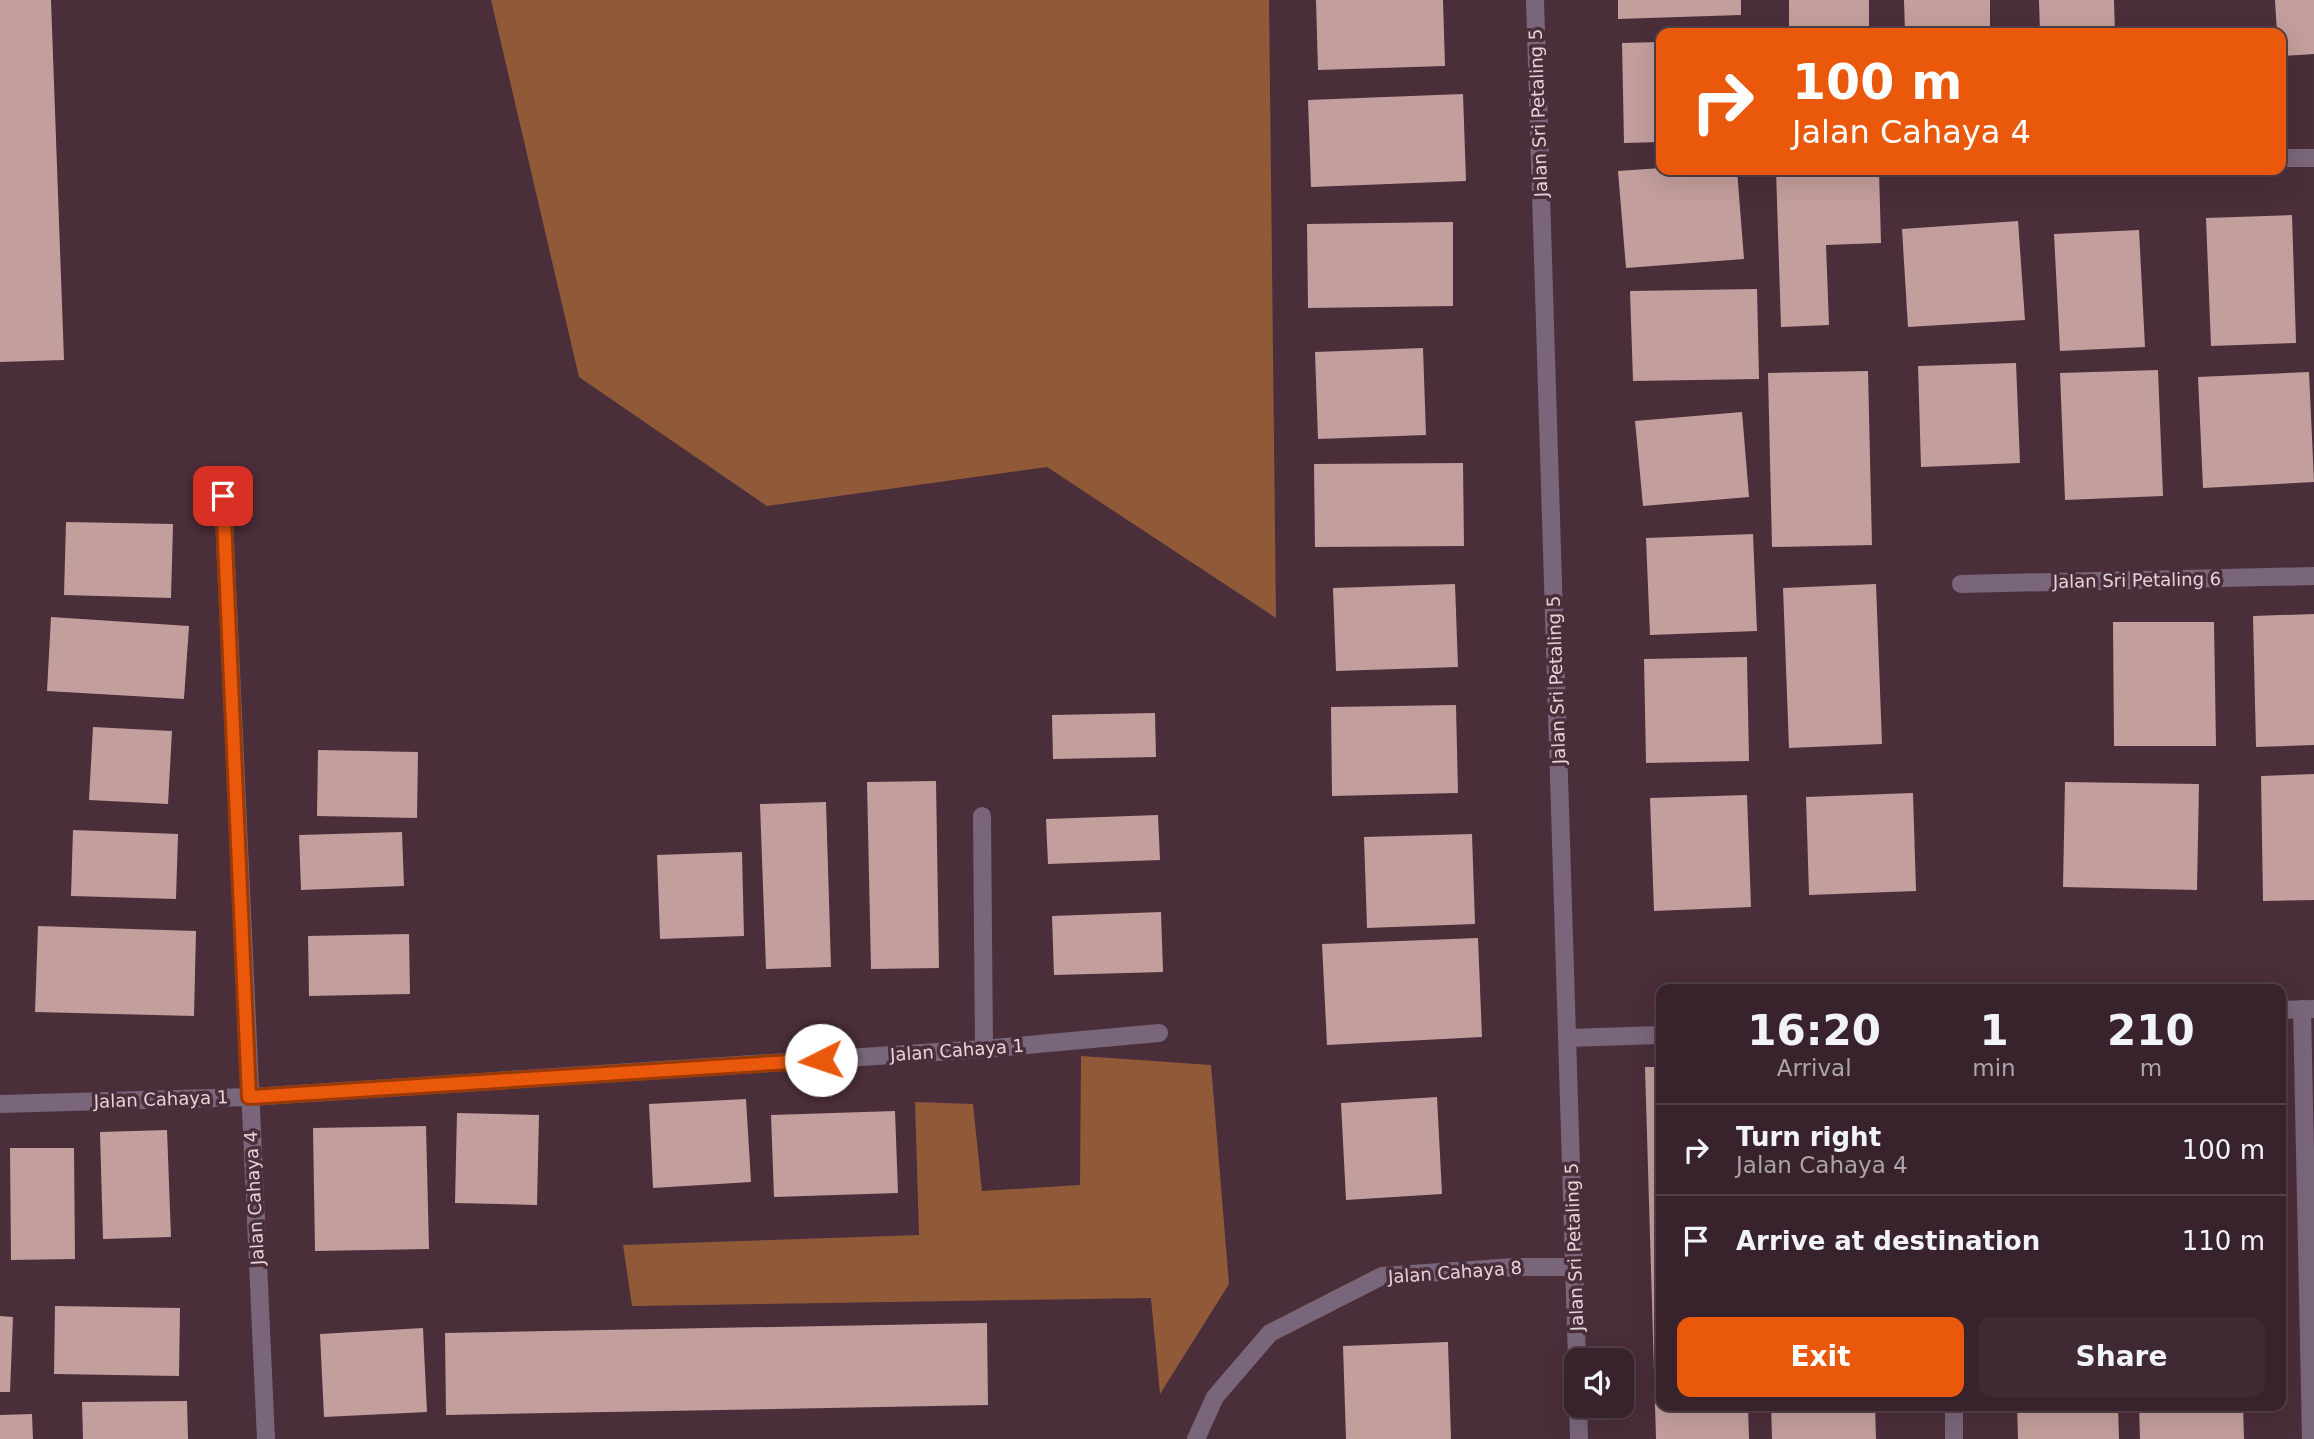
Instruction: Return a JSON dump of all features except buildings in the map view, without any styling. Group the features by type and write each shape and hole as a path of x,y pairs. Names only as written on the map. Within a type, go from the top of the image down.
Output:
{"street":[{"name":"Jalan Sri Petaling 5","path":"1535,0 1577,1348"},
{"path":"2286,158 2314,158"},
{"name":"Jalan Cahaya 4","path":"223,496 266,1439"},
{"name":"Jalan Sri Petaling 6","path":"1961,584 2314,576"},
{"path":"982,816 984,1049"},
{"path":"2286,1010 2308,1009 2311,1439"},
{"name":"Jalan Cahaya 1","path":"0,1104 249,1097 984,1049 1159,1033"},
{"path":"1567,1038 1656,1035"},
{"name":"Jalan Cahaya 8","path":"1196,1439 1215,1397 1270,1332 1382,1276 1514,1267 1574,1267"},
{"path":"1954,1411 1954,1439"},
{"path":"1578,1418 1579,1439"}],"shaded area":[{"path":"491,0 1269,0 1276,618 1047,467 767,506 579,377"},
{"path":"1081,1056 1211,1065 1229,1284 1160,1394 1151,1298 632,1306 623,1245 919,1235 915,1102 973,1104 982,1191 1080,1185"}],"route":[{"path":"223,496 249,1097 821,1060"}]}
